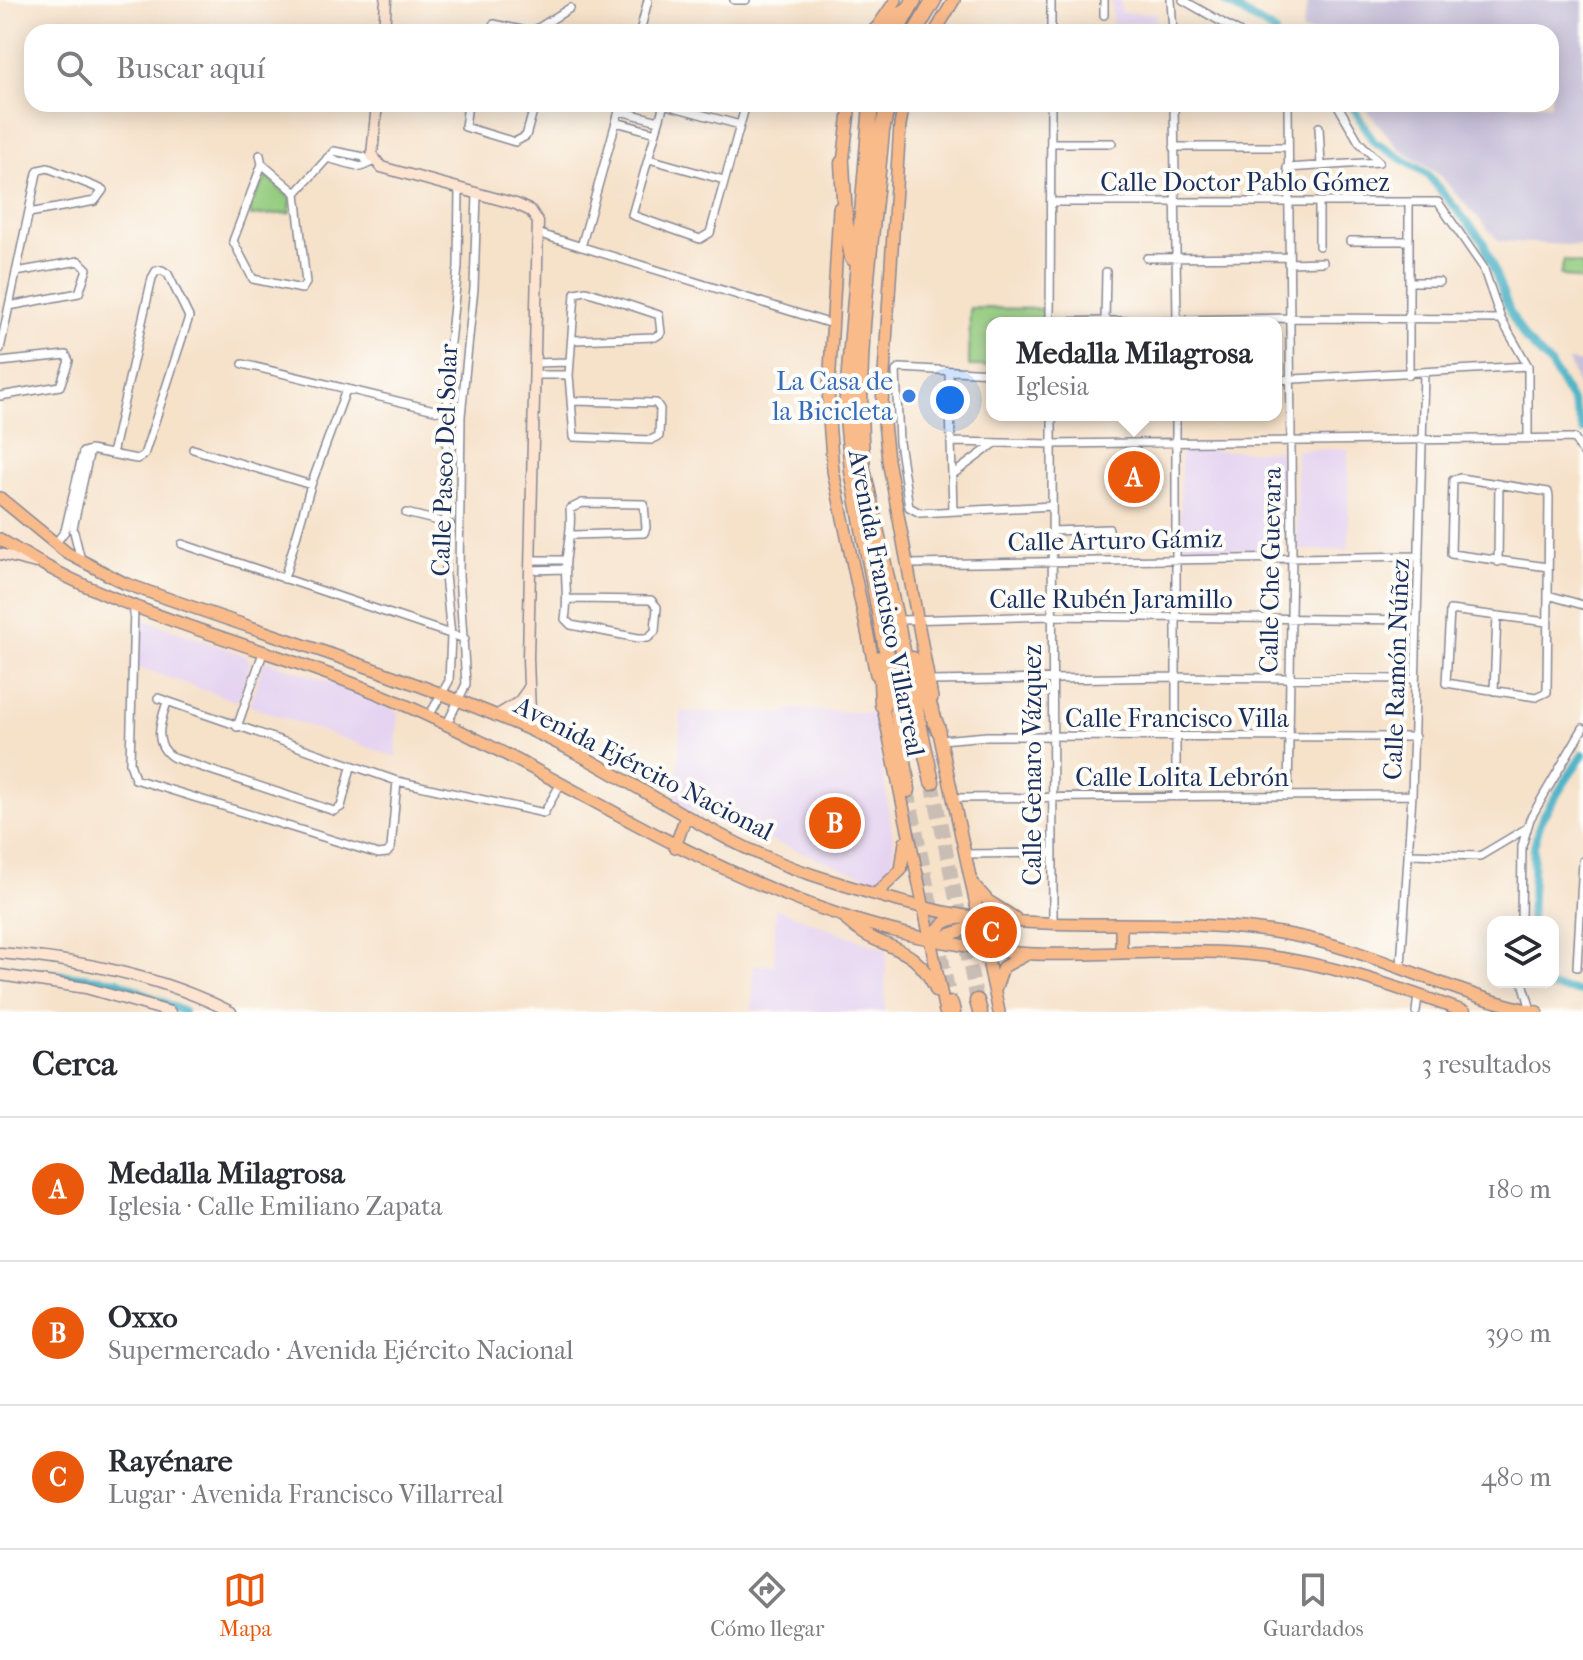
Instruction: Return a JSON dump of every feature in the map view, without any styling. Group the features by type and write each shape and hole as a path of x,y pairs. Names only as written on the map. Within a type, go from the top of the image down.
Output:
{"highway":[{"path":"920,24 934,0"},
{"path":"883,24 906,3"},
{"path":"899,24 906,3"},
{"name":"Avenida Francisco Villarreal","path":"870,112 846,408 852,471 873,582 888,701 908,790"},
{"name":"Avenida Francisco Villarreal","path":"887,112 879,162 859,405 863,469 932,782"},
{"path":"842,163 847,237 856,271"},
{"path":"883,559 939,734"}],"main road":[{"path":"940,24 954,0"},
{"name":"Avenida Francisco Villarreal","path":"849,112 842,163 828,407 833,471 888,701 887,733 923,906 949,1010"},
{"name":"Avenida Francisco Villarreal","path":"903,112 898,141 882,405 888,460 939,734 998,1006"},
{"name":"Avenida Ejército Nacional","path":"0,498 54,544 81,562 138,588 496,716 537,734 686,816 782,863 923,906 979,918 1121,925 1194,924 1287,934 1401,966 1470,993 1533,1012"},
{"name":"Avenida Ejército Nacional","path":"0,539 77,585 347,682 447,724 675,847 778,895 843,918 932,939 1032,954 1208,951 1293,960 1344,971 1465,1012"},
{"path":"888,701 913,699 939,734"},
{"path":"675,847 686,816"},
{"path":"877,893 901,870 906,825"},
{"path":"971,882 988,901 1019,920"},
{"path":"843,918 863,934 910,954 926,971 949,1010"},
{"path":"932,939 954,935 979,918"},
{"path":"1121,925 1121,952"},
{"path":"998,1006 996,980 1003,967 1032,954"}],"street":[{"path":"384,24 386,0"},
{"path":"642,24 648,0"},
{"path":"734,0 746,0"},
{"path":"1051,0 1051,24"},
{"path":"1104,0 1104,15"},
{"path":"1171,0 1172,24"},
{"path":"1183,0 1225,24"},
{"path":"545,24 570,8"},
{"path":"370,162 376,112"},
{"path":"467,112 465,127 515,142 526,136 533,112"},
{"path":"581,247 619,112"},
{"path":"634,112 659,121"},
{"path":"662,112 632,215 700,239 710,233 744,112"},
{"path":"693,112 740,125"},
{"path":"1050,317 1051,112"},
{"path":"1174,112 1177,317"},
{"name":"Calle Che Guevara","path":"1288,112 1292,556 1288,796"},
{"path":"1287,168 1379,162 1359,142 1342,112"},
{"path":"616,122 656,133"},
{"path":"1319,127 1321,166"},
{"path":"1051,143 1112,143"},
{"path":"1174,147 1287,147"},
{"path":"296,193 261,160 233,241 253,279 298,289 306,283 296,193 327,158 361,167 370,162"},
{"path":"649,159 724,180"},
{"path":"370,162 531,211 538,222 529,688 530,714 537,734"},
{"path":"0,349 37,173 41,168 102,188 99,200 29,213"},
{"name":"Calle Paseo Del Solar","path":"429,716 449,681 451,636 445,575 448,362 458,267 459,189"},
{"name":"Calle Paseo Del Solar","path":"447,724 466,684 459,575 461,416 475,268 477,194"},
{"name":"Calle Doctor Pablo Gómez","path":"1051,202 1438,202 1483,267 1501,319"},
{"path":"1409,202 1409,375"},
{"path":"1319,203 1319,246"},
{"path":"540,234 832,324"},
{"path":"1350,241 1409,241"},
{"path":"1147,258 1323,262"},
{"path":"9,306 82,292 87,269 85,263 75,261 16,272"},
{"path":"458,267 475,268"},
{"path":"54,544 65,531 81,473 83,452 90,450 137,459 144,455 189,321 188,311 168,274 162,270 156,271 152,278 112,454"},
{"path":"1105,317 1106,272"},
{"path":"1409,282 1439,282"},
{"path":"572,401 656,403 660,409 659,436 651,440 577,438 571,432 569,362 574,340 573,297 579,291 652,311 661,319 661,333 655,337 574,340"},
{"path":"1282,318 1501,319 1528,366 1528,437"},
{"path":"0,362 66,355 69,361 60,386 0,396"},
{"path":"534,363 569,362"},
{"path":"243,364 461,416"},
{"path":"1282,380 1528,366"},
{"path":"986,373 900,368 894,379 909,507 915,512 1052,506"},
{"path":"949,371 953,511"},
{"name":"Calle Ramón Núñez","path":"1401,966 1415,737 1424,373"},
{"path":"534,375 569,375"},
{"path":"284,579 311,485 346,390"},
{"name":"Calle Genaro Vázquez","path":"1052,421 1053,922"},
{"path":"1176,421 1176,797"},
{"path":"951,442 1176,443 1528,437 1574,438 1583,453"},
{"path":"952,475 994,444"},
{"path":"193,449 311,485"},
{"path":"1547,622 1450,610 1444,680 1452,686 1536,697 1547,692 1548,595 1548,567 1548,492 1453,480 1450,550 1457,557 1548,567"},
{"path":"1498,562 1499,484"},
{"path":"76,494 73,528 81,562"},
{"path":"569,599 651,600 657,607 655,631 648,638 638,638 571,625 565,619 569,599 566,565 572,535 570,509 576,503 641,503 645,506 646,528 640,535 572,535"},
{"path":"406,513 460,525"},
{"path":"1052,531 1109,529"},
{"path":"182,544 465,639"},
{"path":"0,554 36,563"},
{"name":"Calle Arturo Gámiz","path":"908,564 1419,556"},
{"path":"530,565 566,565"},
{"path":"1548,595 1563,596 1583,605"},
{"path":"134,607 130,763 135,779 378,854 387,853 391,848 397,781"},
{"name":"Calle Rubén Jaramillo","path":"902,620 1051,616 1416,620"},
{"path":"1494,691 1497,616"},
{"path":"237,727 263,653"},
{"path":"929,681 1175,677 1415,679"},
{"path":"496,716 519,702 529,688"},
{"path":"158,698 397,781 544,813 560,785"},
{"path":"167,702 160,722 160,740 162,748 174,758 334,811 341,807 351,767"},
{"path":"1521,916 1522,846 1527,828 1541,796 1583,728"},
{"name":"Calle Francisco Villa","path":"939,734 1052,738 1415,737"},
{"name":"Calle Lolita Lebrón","path":"953,798 1412,795"},
{"path":"1409,854 1480,856 1527,828"},
{"path":"965,854 1052,853"},
{"path":"1577,967 1583,861"},
{"path":"0,953 112,970 178,990 231,1012"},
{"path":"0,975 86,988 170,1012"},
{"path":"1525,988 1533,1012"},
{"path":"1416,1012 1418,995"}],"shaded area":[{"path":"1112,0 1120,0 1122,13 1155,13 1157,23 1112,24"},
{"path":"1309,0 1583,0 1583,246 1499,241 1438,174 1400,150 1369,112 1559,112 1559,24 1303,24"},
{"path":"1568,361 1583,363 1583,398"},
{"path":"1348,449 1349,550 1297,550 1296,450"},
{"path":"1181,451 1281,451 1280,549 1180,549"},
{"path":"138,617 246,656 250,662 238,702 135,666"},
{"path":"267,661 353,690 398,712 396,757 250,706 263,664"},
{"path":"787,709 874,713 894,845 894,856 884,876 876,880 676,805 681,712 786,713"},
{"path":"775,908 886,950 885,1012 752,1011 754,965 774,965"}],"green space":[{"path":"267,176 291,199 290,213 251,216 250,207"},
{"path":"1564,260 1583,265 1583,281 1560,275"},
{"path":"970,308 1044,309 1043,317 986,317 986,366 969,366"}],"waterway":[{"path":"1222,0 1262,24"},
{"path":"1356,112 1374,142 1427,174 1483,241 1511,314 1526,340 1550,364 1573,403 1583,430"},
{"path":"1531,916 1534,846 1542,818 1583,754"},
{"path":"0,968 117,981 184,1012"},
{"path":"1556,988 1583,992"}],"tunnel":[{"path":"932,782 977,1001"},
{"path":"908,790 951,1004"}],"place":[{"name":"La Casa de la Bicicleta","path":"909,396"},
{"name":"Medalla Milagrosa","path":"1134,477"},
{"name":"Oxxo","path":"835,823"},
{"name":"Rayénare","path":"991,932"}]}
